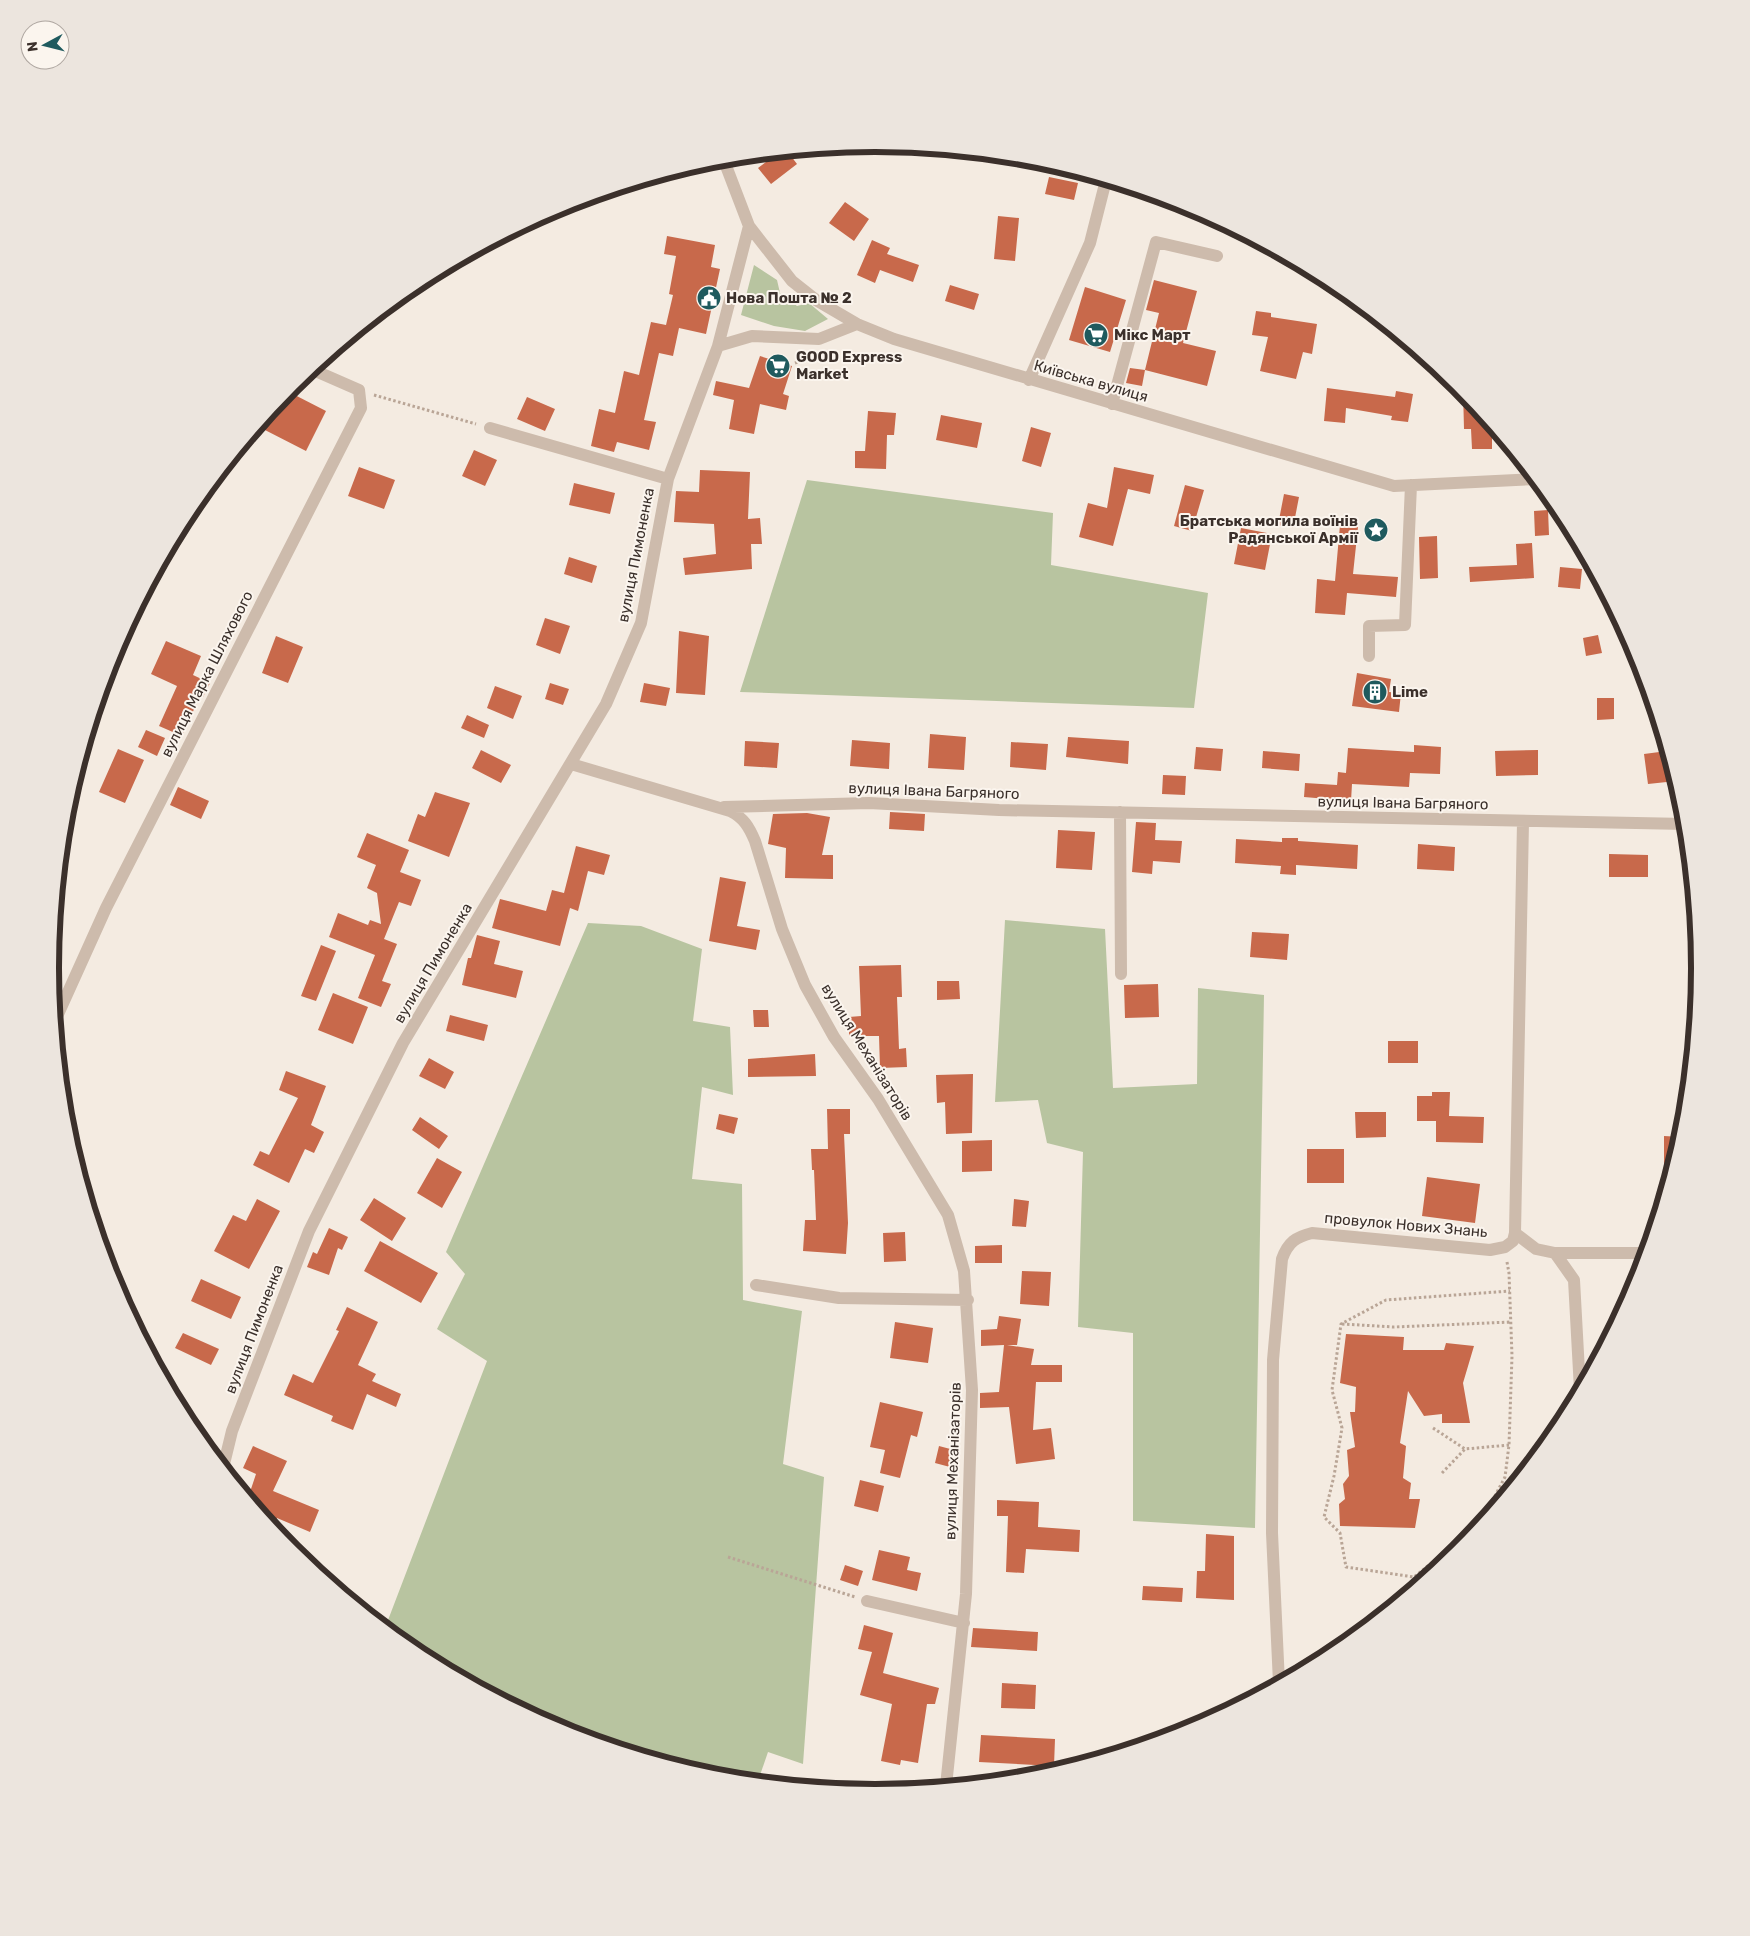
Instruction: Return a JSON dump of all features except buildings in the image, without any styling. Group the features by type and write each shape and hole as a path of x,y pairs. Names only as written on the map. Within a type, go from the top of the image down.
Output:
{"street":[{"name":"Київська вулиця","path":"726,165 749,226 792,281 816,300 857,324 894,339 1394,486 1529,479"},
{"path":"1029,380 1090,243 1105,185"},
{"name":"вулиця Пимоненка","path":"225,1462 232,1431 309,1231 404,1043 606,704 642,623 668,479 718,346 749,226"},
{"path":"1112,404 1156,242 1216,256"},
{"path":"718,346 752,336 819,339 857,324"},
{"path":"318,372 359,390"},
{"name":"вулиця Марка Шляхового","path":"60,1009 106,908 361,408 359,390"},
{"name":"вулиця Пимоненка","path":"490,428 668,479"},
{"path":"1369,656 1369,626 1406,625 1411,485"},
{"name":"вулиця Механізаторів","path":"570,764 717,807 741,817 748,826 755,841 793,958 819,1011 873,1092 948,1215 964,1271 968,1300 972,1390 964,1623 947,1781"},
{"name":"вулиця Івана Багряного","path":"717,807 869,803 999,810 1678,824"},
{"path":"755,841 752,817 755,810 763,806"},
{"path":"1120,812 1121,974"},
{"path":"1523,822 1515,1233 1536,1249 1555,1253 1639,1253"},
{"name":"провулок Нових Знань","path":"1279,1677 1272,1534 1273,1360 1282,1258 1286,1246 1298,1236 1312,1233 1490,1250 1505,1247 1513,1241 1515,1233"},
{"path":"1555,1253 1574,1280 1579,1380"},
{"path":"756,1285 839,1298 968,1300"},
{"path":"867,1601 964,1623"}],"path":[{"path":"359,390 490,428"},
{"path":"1490,1504 1505,1477 1509,1445 1512,1356 1510,1292 1505,1247"},
{"path":"1341,1324 1386,1300 1510,1292"},
{"path":"1341,1324 1394,1327 1511,1322"},
{"path":"1341,1324 1332,1390 1342,1428 1334,1476 1324,1517 1340,1533 1346,1567 1414,1577 1442,1555"},
{"path":"1433,1428 1465,1449 1509,1445"},
{"path":"1442,1472 1465,1449"},
{"path":"728,1557 867,1601"}],"green space":[{"path":"754,265 777,280 780,293 797,306 809,303 828,319 805,331 774,326 741,315"},
{"path":"807,480 1053,513 1051,565 1208,593 1194,708 740,692"},
{"path":"1005,920 1105,929 1113,1088 1197,1084 1198,988 1264,995 1255,1528 1133,1521 1133,1333 1078,1327 1083,1152 1047,1143 1038,1100 995,1102"},
{"path":"588,923 641,926 702,949 693,1021 730,1027 733,1095 702,1087 692,1179 742,1184 743,1300 802,1311 783,1464 824,1477 803,1764 768,1752 760,1776 716,1769 613,1741 563,1722 514,1700 467,1675 387,1622 487,1361 437,1329 465,1274 446,1252"}],"place":[{"name":"Нова Пошта № 2","path":"709,298"},
{"name":"Мікс Март","path":"1096,335"},
{"name":"GOOD Express Market","path":"778,366"},
{"name":"Братська могила воїнів Радянської Армії","path":"1376,530"},
{"name":"Lime","path":"1375,692"}]}
